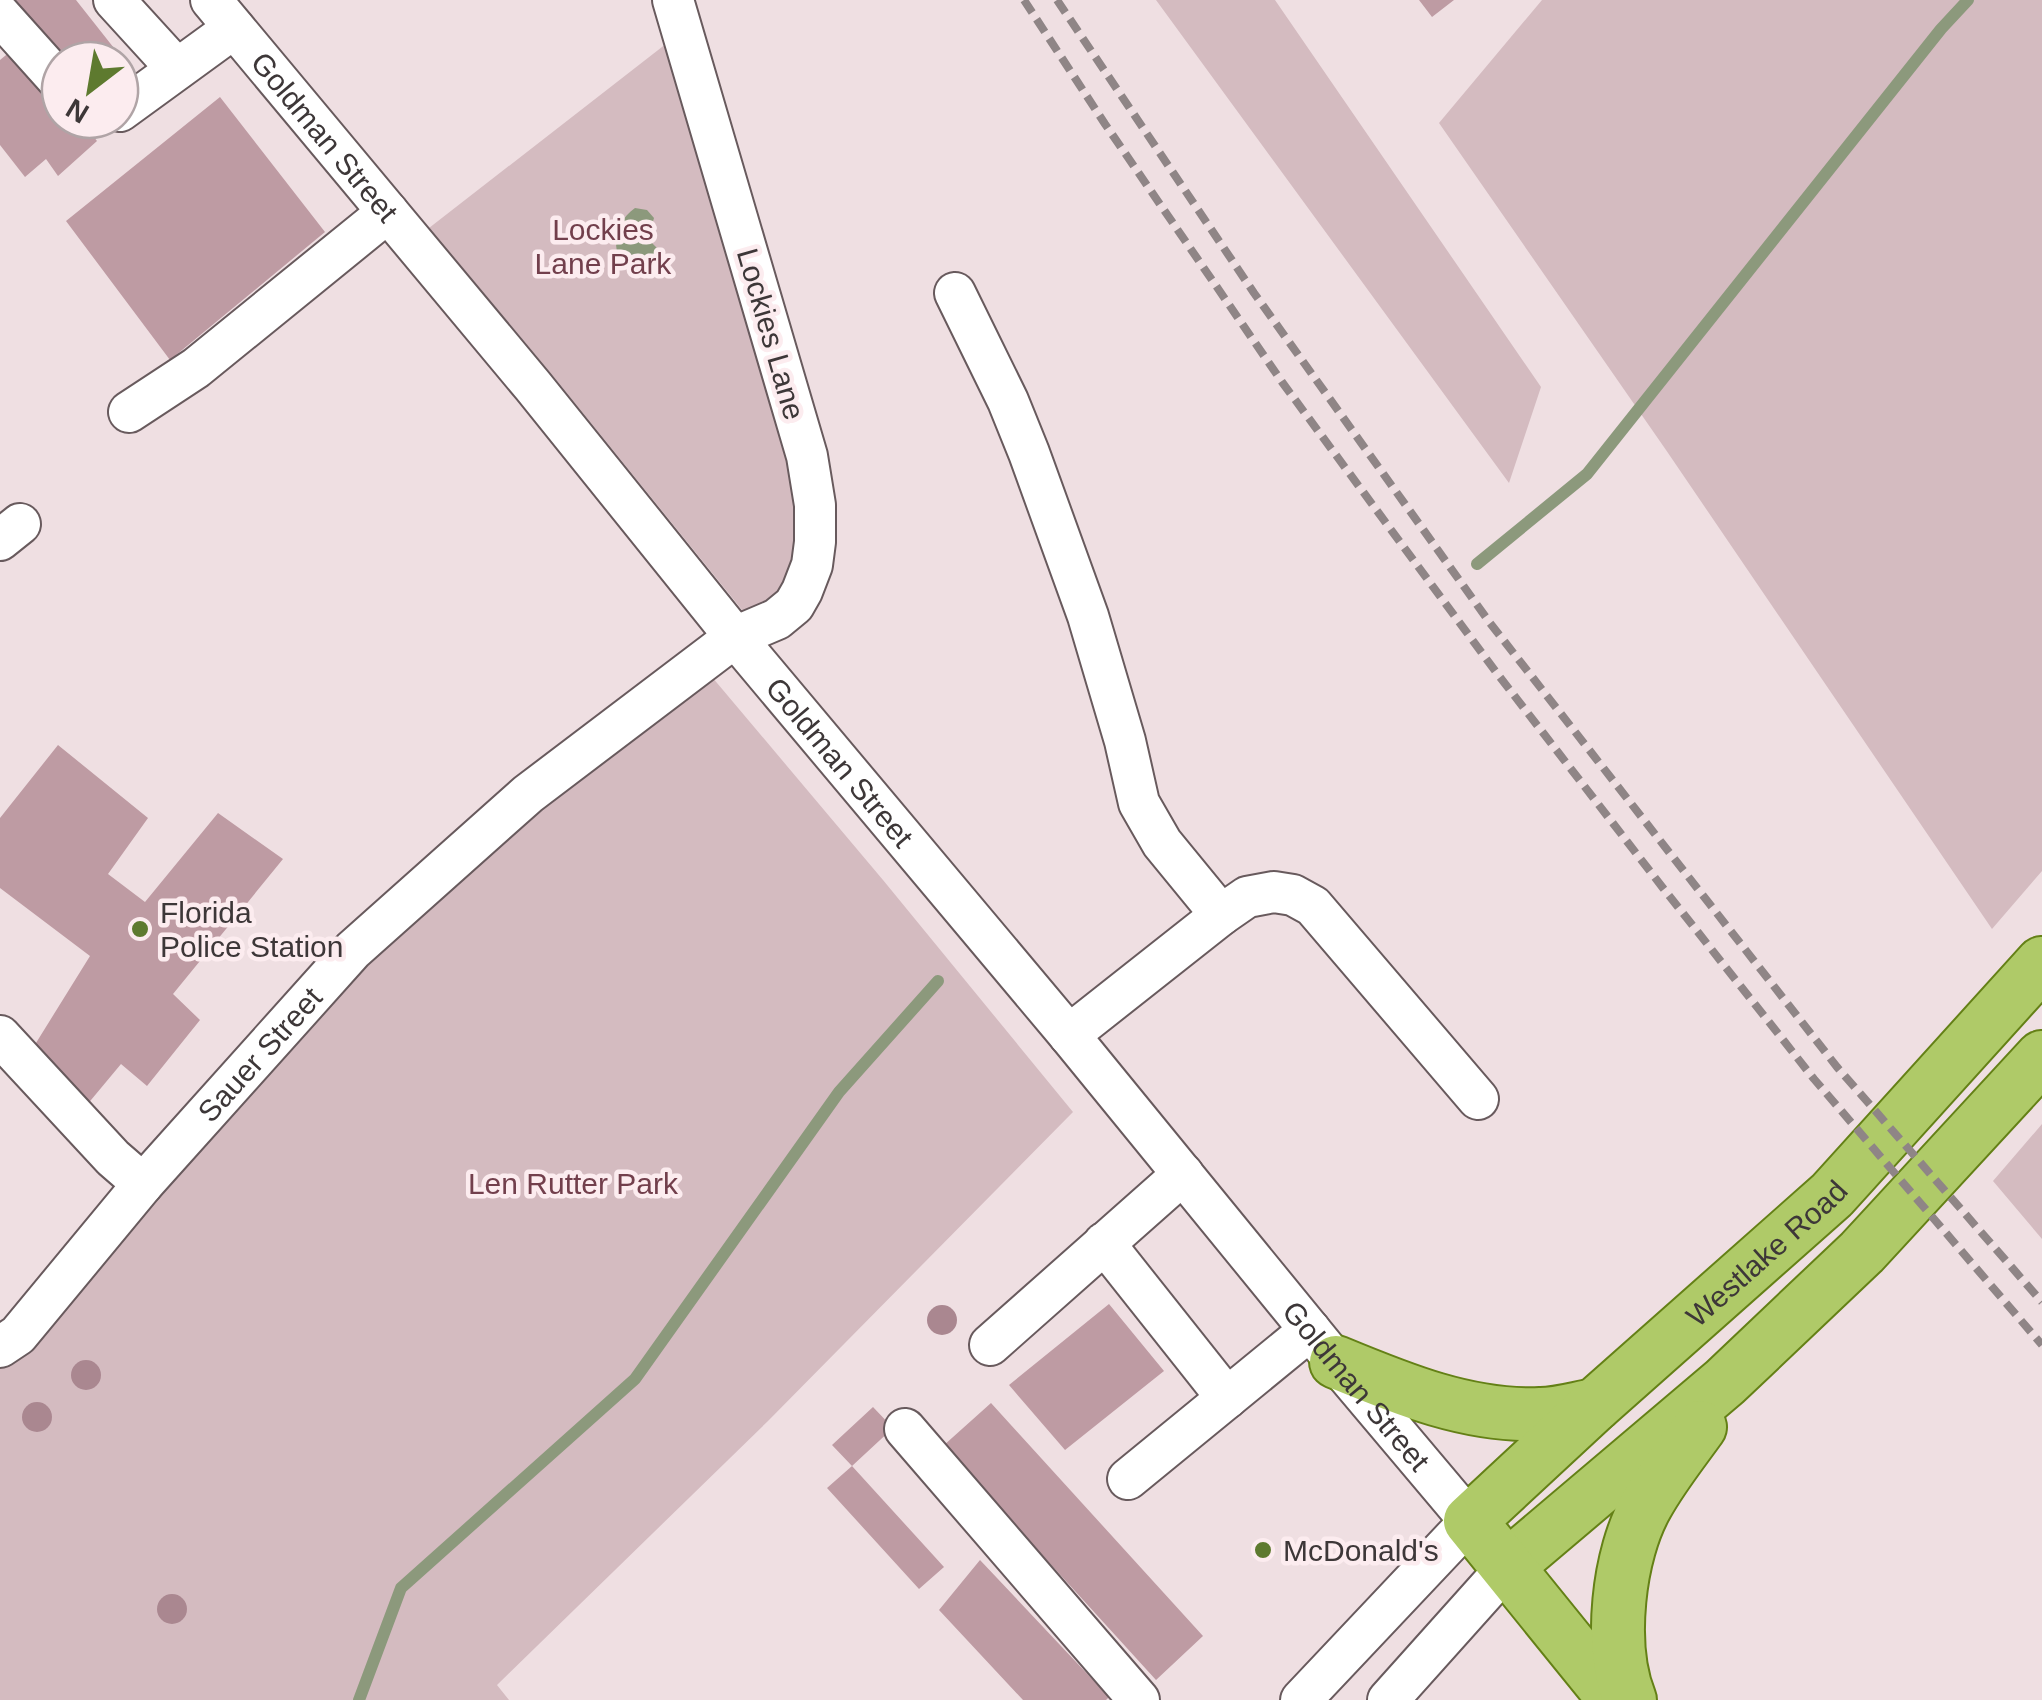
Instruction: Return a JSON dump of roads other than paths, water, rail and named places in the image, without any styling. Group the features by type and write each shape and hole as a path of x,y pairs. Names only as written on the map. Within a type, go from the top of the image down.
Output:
{"main road":[{"name":"Westlake Road","path":"1470,1521 1832,1195 2042,963"},
{"name":"Westlake Road","path":"1508,1566 1725,1382 1862,1252 2042,1057"},
{"path":"1323,1346 1407,1392 1468,1408 1542,1414 1595,1406"},
{"path":"1630,1700 1620,1661 1618,1618 1635,1528 1646,1504 1705,1419 1725,1382"},
{"path":"1470,1521 1615,1700"}],"street":[{"path":"114,0 177,69"},
{"name":"Lockies Lane","path":"673,0 807,456 815,506 812,565 794,606 778,618 735,637"},
{"path":"140,96 177,69 223,14"},
{"name":"Goldman Street","path":"223,14 1470,1521"},
{"path":"0,15 40,60"},
{"path":"129,412 196,368 388,212"},
{"path":"955,293 1019,425 1036,471 1088,616 1139,803 1162,843 1220,915"},
{"name":"Sauer Street","path":"0,1347 18,1335 144,1184 353,950 528,794 735,637"},
{"path":"1069,1035 1220,915 1248,897 1274,892 1293,895 1313,906 1478,1099"},
{"path":"0,1036 113,1158 144,1184"},
{"path":"990,1345 1183,1174"},
{"path":"1104,1243 1227,1398"},
{"path":"1128,1479 1227,1398 1323,1346"},
{"path":"906,1429 1139,1700"},
{"path":"1301,1700 1470,1521"},
{"path":"1388,1700 1508,1566"}],"waterway":[{"path":"1477,564 1587,474 1968,0"},
{"path":"359,1700 401,1588 635,1379 839,1092 938,981"}],"railway":[{"path":"1024,0 1282,382 1496,672 1814,1079 2042,1345"},
{"path":"1057,0 1254,293 1490,623 1837,1067 2042,1302"}],"place":[{"name":"Florida Police Station","path":"140,929"},
{"name":"McDonald's","path":"1263,1550"}],"park label":[{"name":"Lockies Lane Park","path":"603,246"},
{"name":"Len Rutter Park","path":"573,1183"}]}
